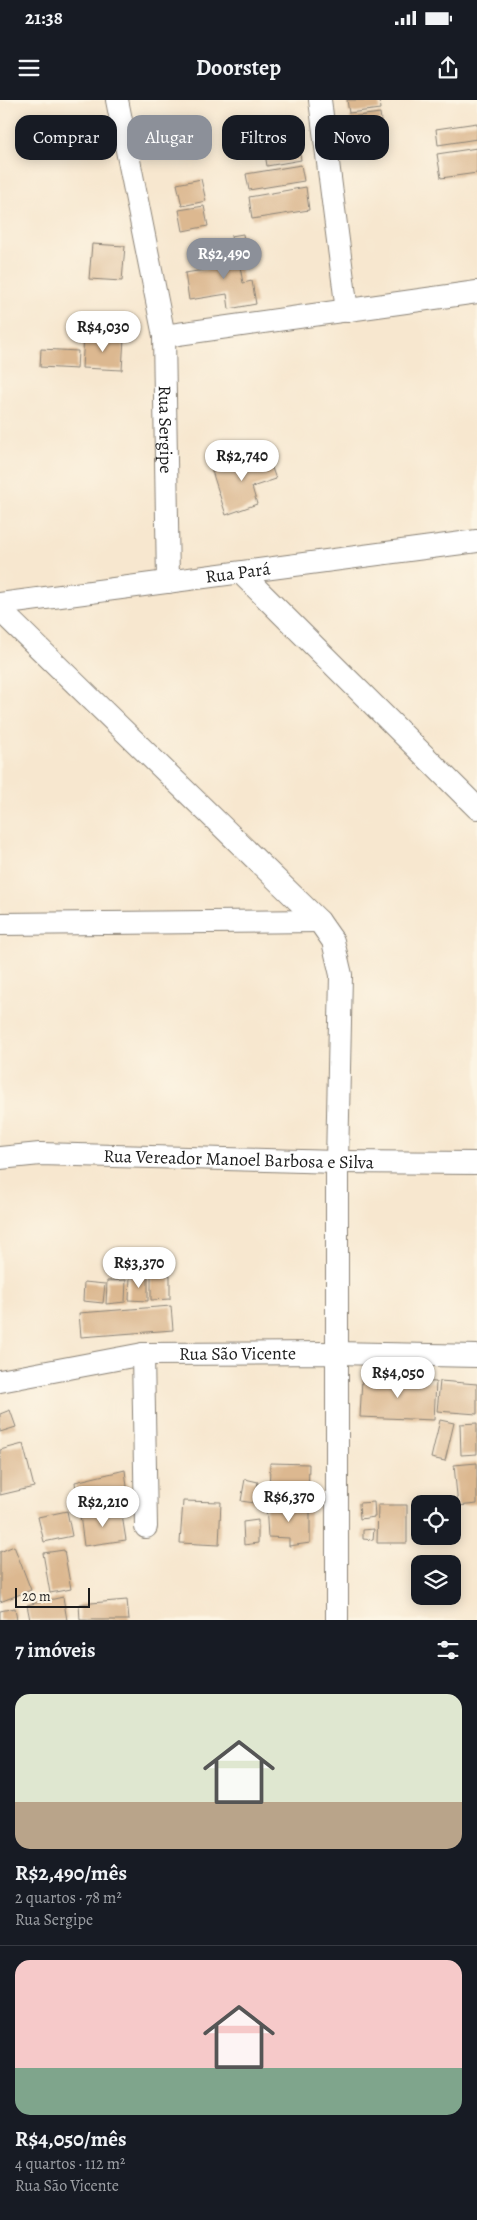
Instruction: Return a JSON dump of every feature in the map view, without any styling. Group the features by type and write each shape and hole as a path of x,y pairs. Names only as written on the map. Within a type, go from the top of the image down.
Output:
{"street":[{"name":"Rua Sergipe","path":"117,100 164,336 168,582"},
{"path":"320,100 347,311"},
{"path":"164,336 477,292"},
{"name":"Rua Pará","path":"0,604 477,541"},
{"path":"241,573 477,808"},
{"path":"0,610 319,921 333,941 341,975 337,1162 337,1620"},
{"path":"0,924 319,921"},
{"name":"Rua Vereador Manoel Barbosa e Silva","path":"0,1158 40,1154 337,1162 477,1163"},
{"name":"Rua São Vicente","path":"0,1381 143,1354 336,1353 477,1356"},
{"path":"143,1354 146,1527"}],"building":[{"path":"347,100 379,100 380,109 349,113"},
{"path":"477,123 477,139 438,145 436,129"},
{"path":"477,148 477,173 441,178 437,154"},
{"path":"266,160 301,160 267,166"},
{"path":"301,165 304,181 249,190 246,174"},
{"path":"201,179 206,201 182,206 177,184"},
{"path":"306,187 309,210 252,219 249,197"},
{"path":"204,206 208,226 183,231 179,210"},
{"path":"243,234 247,260 239,261 243,283 252,281 256,304 229,309 227,294 189,300 185,273 223,267 223,261 235,259 231,236"},
{"path":"92,244 125,246 122,281 89,279"},
{"path":"84,336 124,338 122,370 82,368"},
{"path":"41,349 78,351 77,369 40,367"},
{"path":"266,452 276,479 252,487 257,504 226,515 212,471"},
{"path":"151,1275 170,1275 170,1299 151,1300"},
{"path":"130,1277 148,1277 148,1301 129,1300"},
{"path":"126,1280 125,1302 106,1304 107,1281"},
{"path":"84,1282 105,1284 103,1303 83,1301"},
{"path":"171,1306 173,1330 81,1337 79,1313"},
{"path":"362,1378 436,1382 434,1420 360,1417"},
{"path":"440,1381 477,1384 477,1414 437,1411"},
{"path":"10,1410 16,1427 0,1432 0,1414"},
{"path":"440,1420 454,1423 445,1461 431,1458"},
{"path":"477,1423 477,1454 461,1455 460,1424"},
{"path":"23,1444 34,1487 0,1495 0,1450"},
{"path":"270,1463 309,1464 308,1503 269,1503"},
{"path":"477,1463 477,1504 461,1506 461,1495 457,1495 454,1465"},
{"path":"125,1470 128,1495 78,1505 75,1482"},
{"path":"245,1479 258,1482 254,1503 241,1501"},
{"path":"183,1501 221,1502 219,1545 180,1543"},
{"path":"374,1502 375,1517 360,1519 359,1503"},
{"path":"266,1504 310,1506 310,1543 289,1546 289,1538 268,1537"},
{"path":"378,1505 407,1505 407,1543 377,1543"},
{"path":"121,1509 126,1540 84,1546 80,1515"},
{"path":"67,1511 72,1536 44,1542 38,1517"},
{"path":"258,1520 258,1543 244,1545 243,1522"},
{"path":"374,1529 373,1540 363,1539 363,1530"},
{"path":"14,1546 31,1590 0,1602 0,1552"},
{"path":"64,1550 71,1589 50,1593 43,1553"},
{"path":"63,1597 67,1620 30,1620 27,1605"},
{"path":"127,1600 129,1620 80,1620 79,1604"},
{"path":"15,1608 17,1620 0,1620 0,1611"}]}
